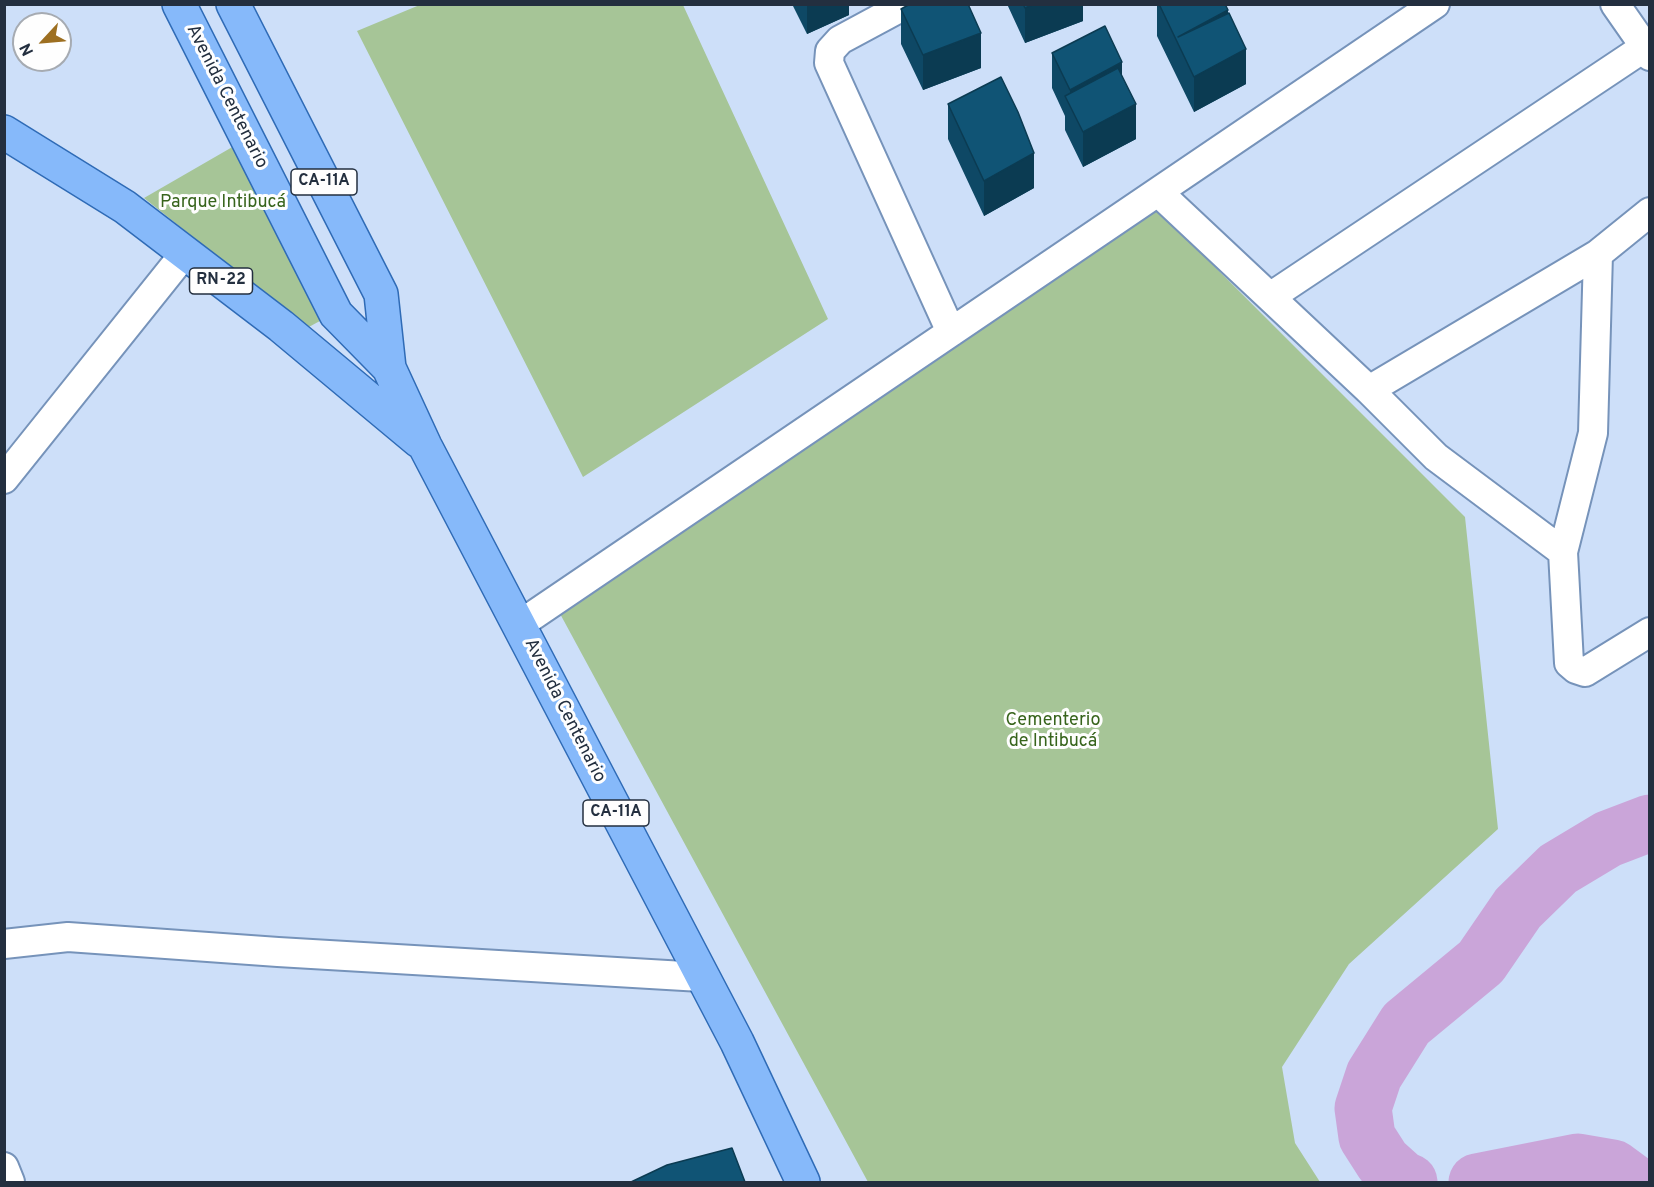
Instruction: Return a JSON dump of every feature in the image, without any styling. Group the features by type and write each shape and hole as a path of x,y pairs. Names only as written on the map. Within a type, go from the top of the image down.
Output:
{"main road":[{"name":"Avenida Centenario","path":"179,4 336,314 389,368"},
{"name":"Avenida Centenario","path":"233,4 381,294 389,368 425,446 737,1042 803,1182"},
{"name":"RN-22","path":"4,132 125,207 281,326 425,446"}],"street":[{"path":"907,4 840,40 830,51 829,63 951,332"},
{"path":"519,625 1435,4"},
{"path":"1270,297 1648,50 1615,4"},
{"path":"1158,192 1369,390 1436,457 1563,552"},
{"path":"1369,390 1598,254 1650,212"},
{"path":"4,479 185,253"},
{"path":"1598,254 1593,433 1563,552 1569,663 1585,672 1650,632"},
{"path":"4,944 68,937 701,977"},
{"path":"4,1167 10,1182"}],"green space":[{"path":"422,4 683,5 828,319 583,477 357,31"},
{"name":"Parque Intibucá","path":"241,142 329,316 307,328 144,198"},
{"name":"Cementerio de Intibucá","path":"1157,209 1465,517 1498,829 1349,964 1282,1067 1295,1143 1320,1182 868,1182 558,610"}],"building":[{"path":"910,4 968,4 981,33 923,55 901,9"},
{"path":"1159,4 1225,4 1228,10 1178,37 1229,13 1246,49 1194,77"},
{"path":"1105,26 1122,62 1070,90 1052,53"},
{"path":"1118,68 1136,104 1083,132 1065,96"},
{"path":"1001,77 1034,153 984,181 948,104"},
{"path":"732,1148 745,1182 631,1182 667,1165"}],"waterway":[{"path":"1409,1182 1403,1180 1383,1162 1367,1137 1363,1108 1374,1075 1406,1024 1481,962 1518,908 1558,869 1608,839 1650,823"},
{"path":"1477,1182 1578,1162 1613,1168 1632,1182"}]}
